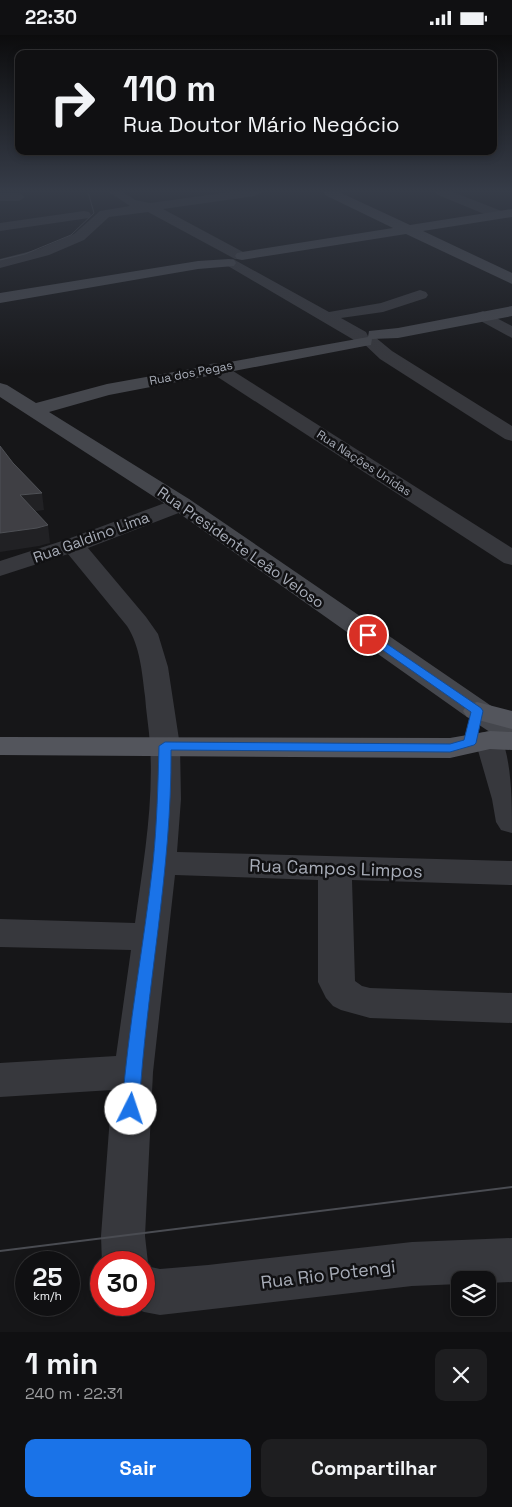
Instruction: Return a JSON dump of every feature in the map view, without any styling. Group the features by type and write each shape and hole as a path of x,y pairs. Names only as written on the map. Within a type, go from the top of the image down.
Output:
{"main road":[{"path":"0,297 236,260 270,253"},
{"path":"458,253 512,279"},
{"name":"Rua dos Pegas","path":"33,410 107,390 512,311"},
{"name":"Rua Presidente Leão Veloso","path":"0,389 181,504 477,711 496,739"},
{"path":"477,711 512,720"},
{"path":"0,745 450,748 496,739 477,711"}],"street":[{"path":"0,264 42,253"},
{"path":"222,253 336,314 402,365 512,435"},
{"path":"236,260 367,338 512,419"},
{"path":"336,314 383,307 420,295"},
{"path":"483,316 512,333"},
{"name":"Rua Nações Unidas","path":"216,368 512,558"},
{"name":"Rua Galdino Lima","path":"0,569 73,545 181,504"},
{"path":"73,545 145,634 155,667 165,746 165,799 160,863 133,1072 123,1236 124,1251"},
{"path":"496,739 512,821"},
{"name":"Rua Campos Limpos","path":"160,863 512,873"},
{"path":"335,869 336,982 341,992 351,999 370,1003 512,1008"},
{"path":"0,933 151,937"},
{"path":"0,1079 133,1072"},
{"name":"Rua Rio Potengi","path":"155,1291 412,1264 512,1260"}],"building":[{"path":"0,446 13,463 42,493 20,495 48,525 0,533"}],"tram line":[{"path":"0,260 29,253"},
{"path":"0,1251 512,1187"}],"route":[{"path":"131,1109 133,1072 160,863 165,799 165,746 450,748 470,743 477,711 368,635"}]}
